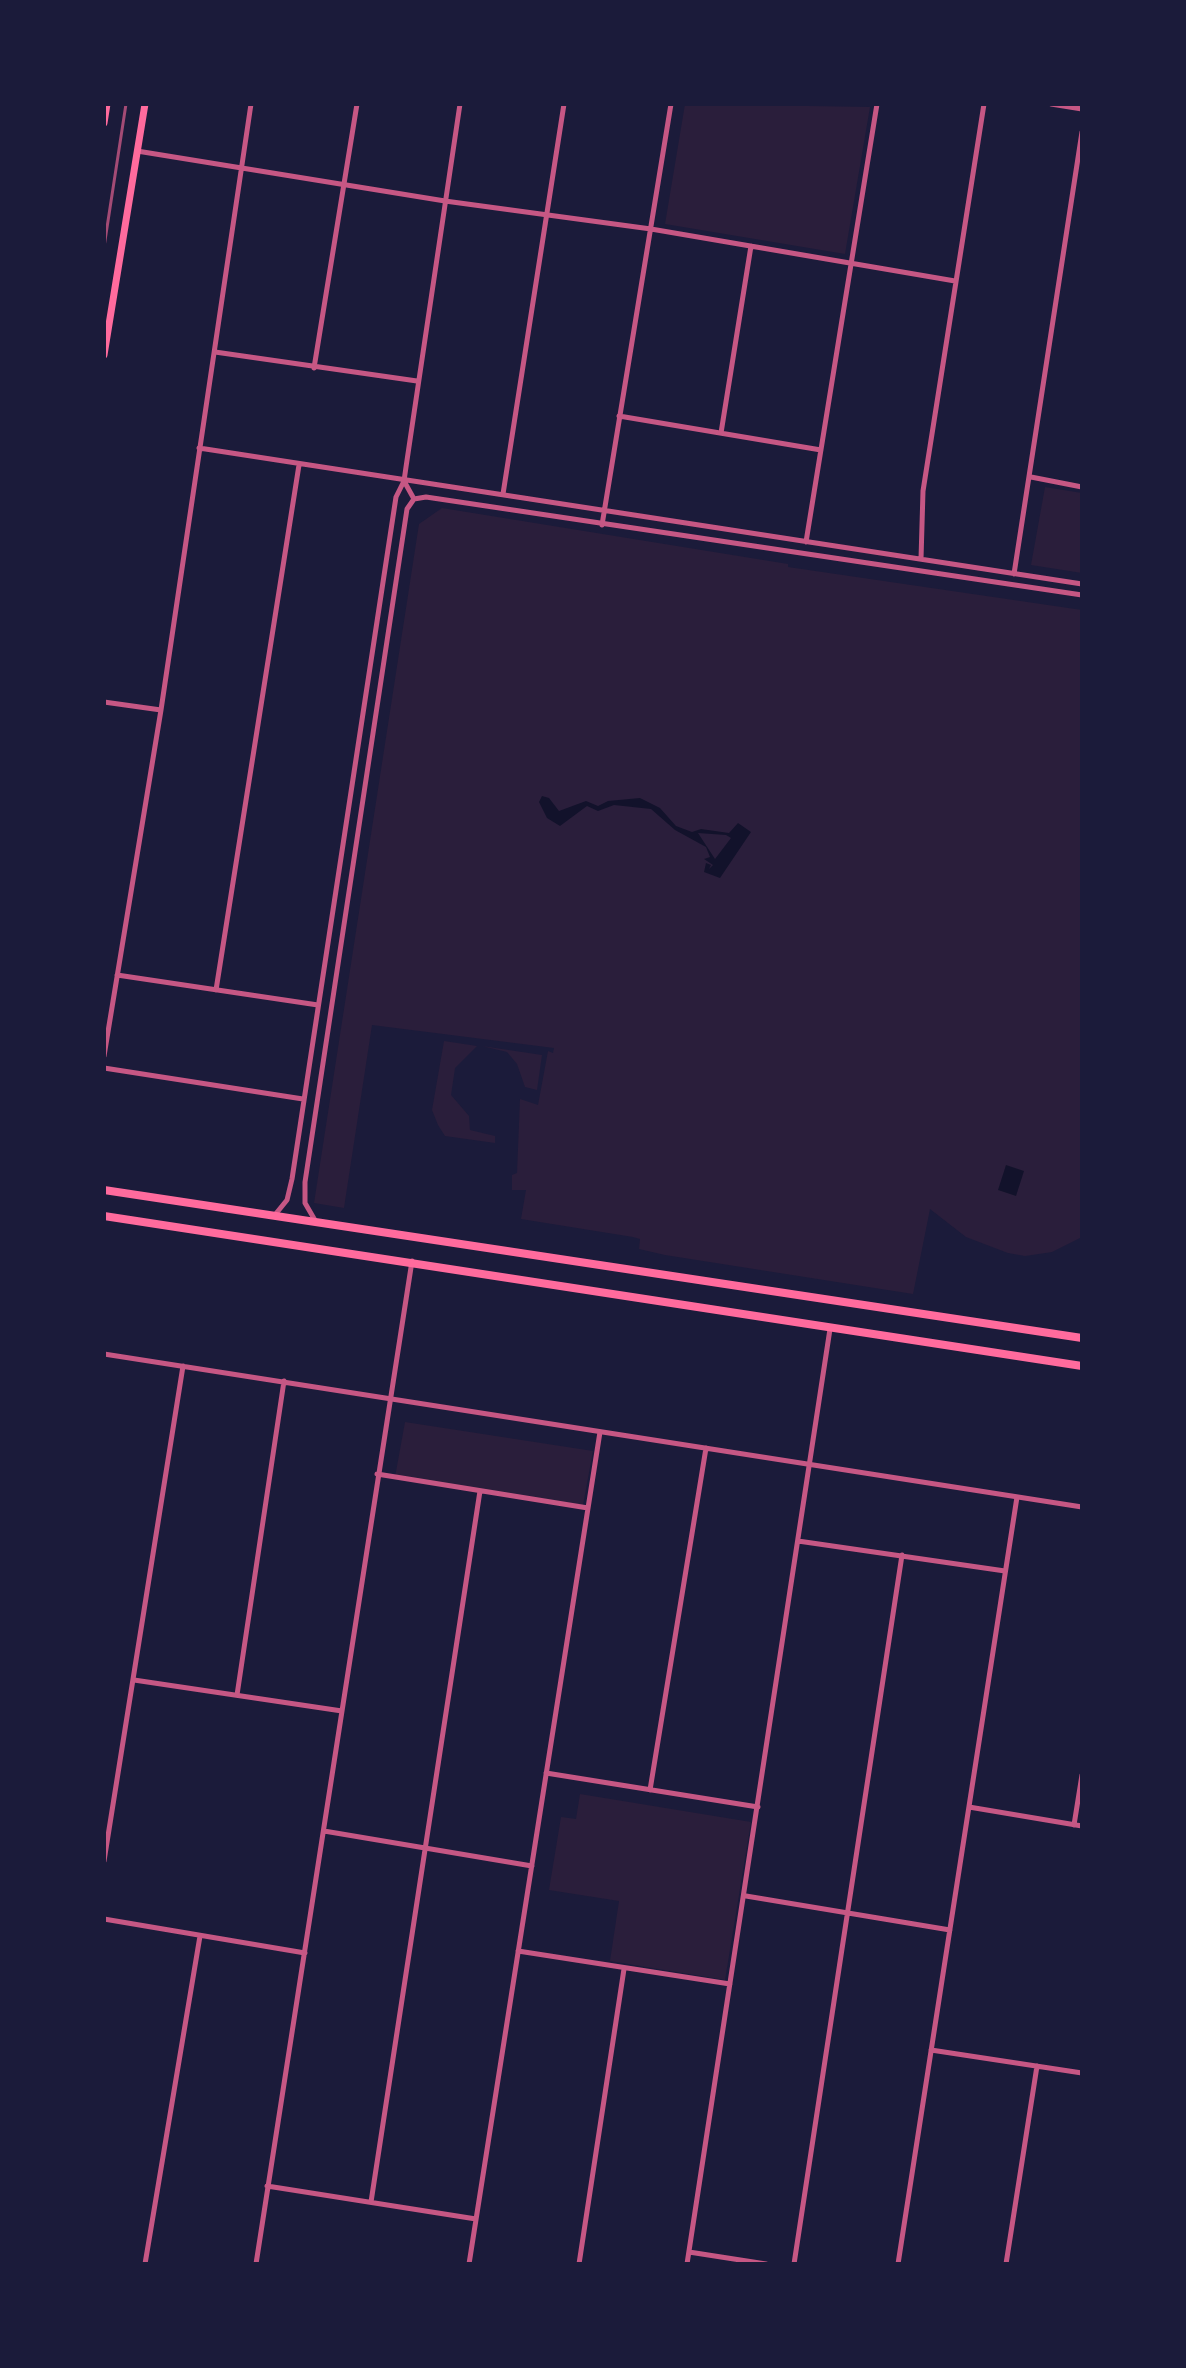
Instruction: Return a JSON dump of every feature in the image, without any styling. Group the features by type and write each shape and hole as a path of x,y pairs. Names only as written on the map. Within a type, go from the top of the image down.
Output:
{"main road":[{"path":"104,123 107,104"},
{"path":"104,355 145,104"},
{"path":"104,1190 1082,1338"},
{"path":"104,1216 1082,1366"}],"street":[{"path":"104,1056 161,710 251,104"},
{"path":"314,368 357,104"},
{"path":"272,1217 287,1200 292,1179 395,506 404,481 460,104"},
{"path":"503,494 564,104"},
{"path":"602,525 671,104"},
{"path":"806,542 877,104"},
{"path":"921,559 923,491 984,104"},
{"path":"1051,104 1082,109"},
{"path":"1014,574 1082,132"},
{"path":"137,151 445,201 651,229 955,281"},
{"path":"721,433 751,246"},
{"path":"215,352 417,381"},
{"path":"619,416 821,450"},
{"path":"199,448 1082,584"},
{"path":"216,990 299,465"},
{"path":"394,477 406,467"},
{"path":"1031,477 1082,487"},
{"path":"404,481 414,499"},
{"path":"316,1223 305,1203 305,1182 407,509 414,499 426,497 1082,595"},
{"path":"395,506 407,509"},
{"path":"104,702 161,710"},
{"path":"117,975 318,1006"},
{"path":"104,1068 303,1099"},
{"path":"292,1179 297,1186 305,1182"},
{"path":"257,2264 412,1261"},
{"path":"687,2264 746,1896 830,1329"},
{"path":"104,1354 1082,1507"},
{"path":"104,1861 183,1366"},
{"path":"237,1695 284,1381"},
{"path":"469,2264 600,1432"},
{"path":"650,1790 706,1448"},
{"path":"377,1474 588,1508"},
{"path":"371,2202 480,1491"},
{"path":"898,2264 1017,1497"},
{"path":"798,1541 1005,1571"},
{"path":"794,2264 902,1555"},
{"path":"133,1680 342,1711"},
{"path":"546,1773 758,1807"},
{"path":"1074,1825 1082,1775"},
{"path":"104,1797 114,1798"},
{"path":"969,1807 1082,1826"},
{"path":"324,1831 532,1866"},
{"path":"746,1896 950,1931"},
{"path":"104,1919 305,1953"},
{"path":"145,2264 200,1936"},
{"path":"518,1951 730,1984"},
{"path":"579,2264 624,1969"},
{"path":"931,2050 1082,2073"},
{"path":"1006,2264 1037,2066"},
{"path":"267,2186 476,2219"},
{"path":"689,2252 766,2264"}],"shaded area":[{"path":"685,104 870,107 845,254 665,224"},
{"path":"1045,487 1082,493 1082,573 1031,565"},
{"path":"442,508 788,564 788,567 1082,610 1082,1237 1052,1252 1025,1256 1008,1253 966,1237 930,1209 913,1294 665,1255 639,1249 640,1239 633,1237 521,1219 526,1190 512,1190 512,1175 517,1173 520,1099 538,1105 548,1051 553,1053 554,1048 372,1025 344,1208 314,1203 419,524"},
{"path":"542,796 549,798 559,811 586,801 598,806 608,801 640,798 660,808 676,826 692,832 701,829 729,833 738,823 751,832 720,878 704,872 706,863 711,865 709,869 713,865 704,859 710,857 706,847 675,830 651,809 614,805 598,811 587,806 560,826 547,818 539,802","holes":["698,833 731,838 715,859"]},
{"path":"444,1041 477,1046 455,1068 451,1095 469,1116 470,1130 495,1136 495,1143 445,1136 438,1125 432,1110"},
{"path":"482,1046 542,1055 537,1090 525,1087 517,1064 507,1052"},
{"path":"1006,1165 1024,1171 1016,1196 998,1190"},
{"path":"405,1422 593,1451 583,1505 395,1477"},
{"path":"580,1794 751,1822 725,1980 610,1961 619,1901 549,1890 561,1817 576,1819"}],"railway":[{"path":"104,247 126,104"}]}
